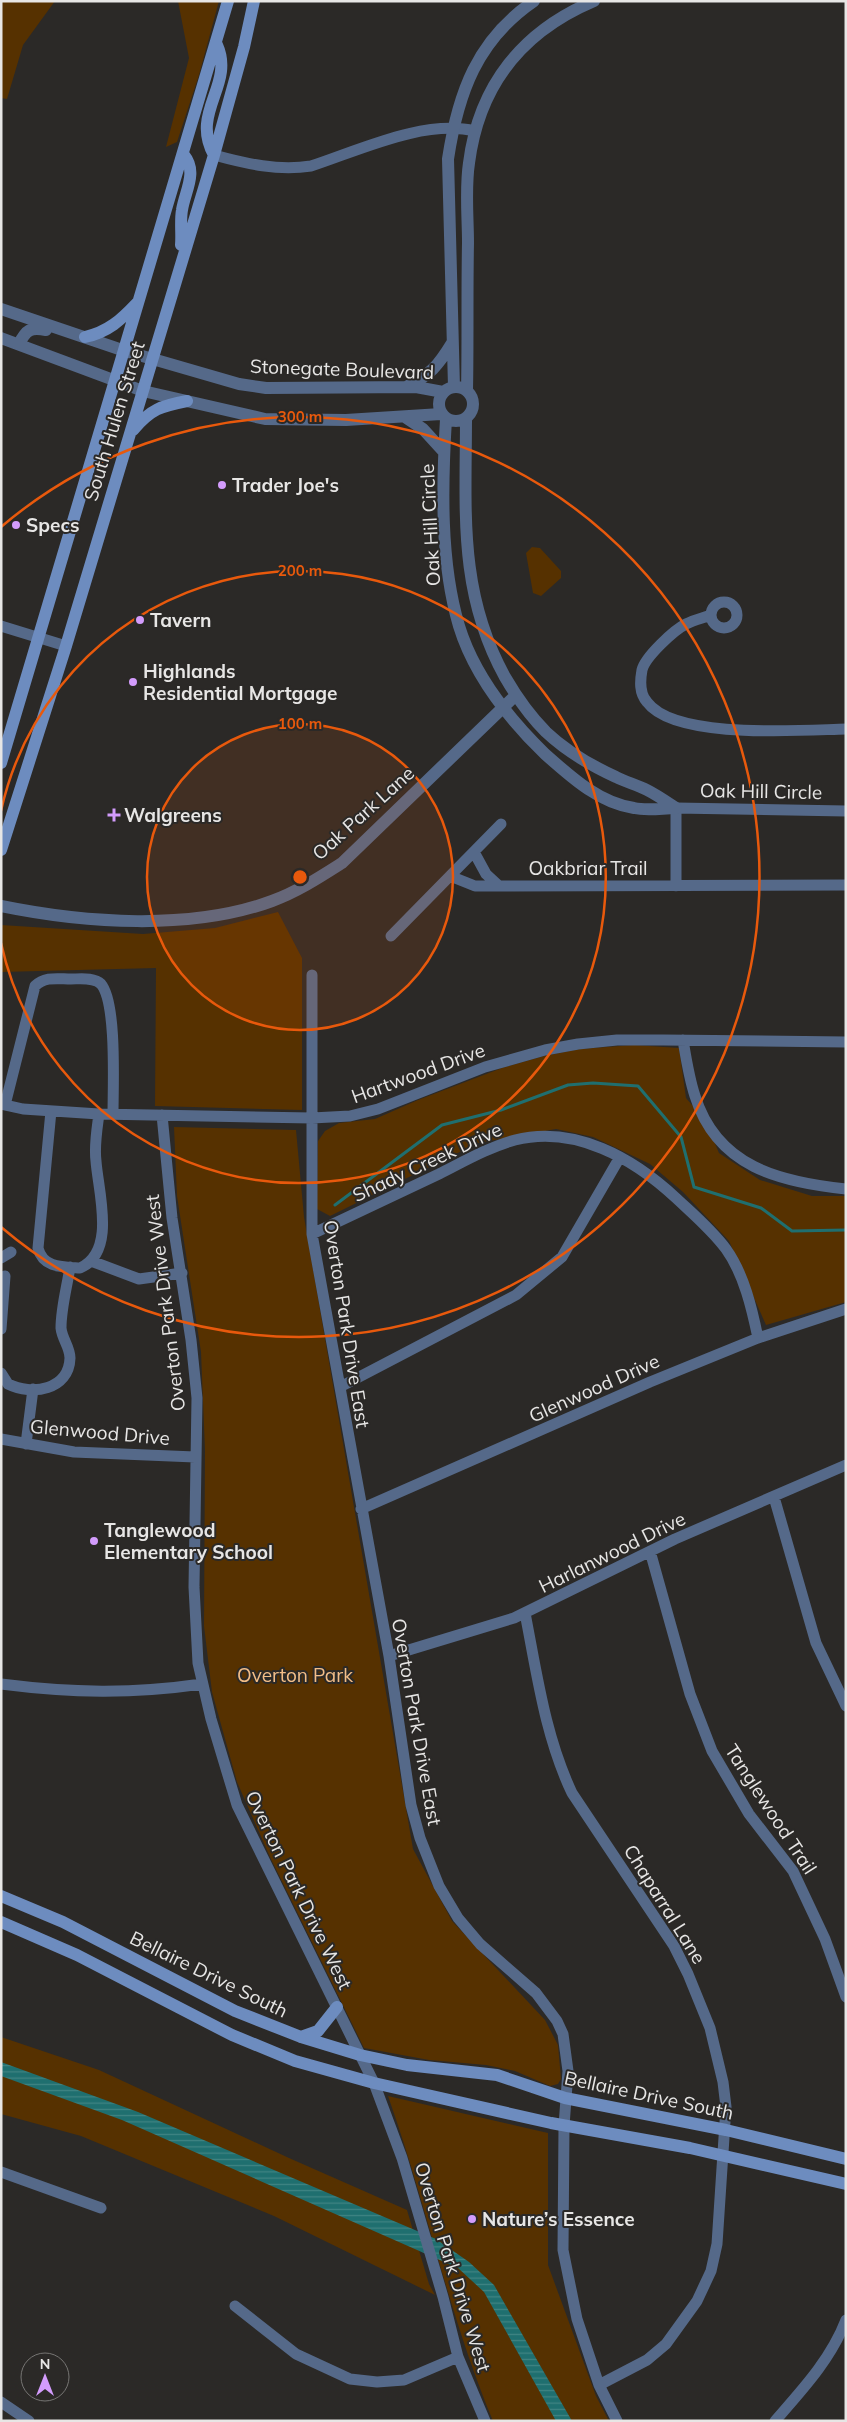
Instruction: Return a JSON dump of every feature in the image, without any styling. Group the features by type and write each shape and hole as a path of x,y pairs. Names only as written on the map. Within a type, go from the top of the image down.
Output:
{"main road":[{"name":"South Hulen Street","path":"1,763 217,45 228,1"},
{"name":"South Hulen Street","path":"1,850 66,646 180,270 244,47 254,1"},
{"path":"214,155 206,133 208,116 221,73 222,56 217,45"},
{"path":"180,270 183,228 181,212 192,172 190,162 184,155"},
{"path":"85,337 100,333 117,324 139,301"},
{"path":"130,434 146,414 164,405 187,401"},
{"name":"Bellaire Drive South","path":"1,1896 63,1922 187,1988 235,2011 301,2038 360,2055 431,2069 497,2075 565,2098 726,2130 846,2159"},
{"path":"1,1922 77,1955 176,2006 263,2048 295,2061 374,2083 564,2126 723,2155 846,2184"},
{"path":"176,2006 187,1988"},
{"path":"301,2038 318,2031 337,2007"}],"street":[{"path":"444,416 438,403 448,390 452,343 448,158 452,128 465,85 479,58 498,33 521,10 534,1"},
{"path":"1,338 116,382 265,419 297,421 444,416 459,421 466,418 472,410 473,403 472,397 467,391 469,164 475,131 490,92 504,68 546,27 569,12 594,1"},
{"path":"214,155 272,168 296,168 311,166 403,134 452,128 475,131"},
{"path":"1,309 71,332"},
{"path":"20,344 25,332 30,329 71,332"},
{"name":"Stonegate Boulevard","path":"71,332 125,351 239,384 266,388 406,387 448,390"},
{"path":"406,387 423,378 435,368 452,343"},
{"path":"448,390 467,391"},
{"name":"Oak Hill Circle","path":"444,416 446,554 459,626 472,657 502,707 537,746 576,782 601,796 634,808 846,811"},
{"path":"405,417 423,429 444,452"},
{"name":"Oak Hill Circle","path":"466,418 466,516 470,580 483,631 494,656 516,695 546,732 584,760 615,777 647,790 676,808"},
{"path":"711,615 686,624 660,646 643,664 639,684 646,702 666,717 746,732 846,729"},
{"path":"1,626 66,646"},
{"name":"Oak Park Lane","path":"1,906 69,917 134,920 219,914 273,901 309,884 342,863 516,695"},
{"path":"676,808 676,886"},
{"path":"391,936 501,824"},
{"path":"474,852 486,874 499,886"},
{"name":"Oakbriar Trail","path":"450,876 476,886 846,885"},
{"name":"Overton Park Drive East","path":"312,975 312,1234 388,1656 411,1805 420,1838 439,1886 458,1918 480,1944 536,1993 557,2021 563,2034 568,2062 564,2126 563,2250 577,2319 600,2385 618,2421"},
{"path":"3,1105 35,986 46,978 93,980 100,983 107,995 111,1013 113,1114"},
{"name":"Hartwood Drive","path":"3,1105 99,1114 312,1118 350,1116 378,1109 485,1067 546,1050 617,1040 846,1042"},
{"path":"682,1040 695,1097 705,1120 718,1139 744,1162 758,1170 776,1177 813,1186 846,1189"},
{"path":"51,1111 38,1240 40,1256 51,1265 80,1268 93,1256 103,1222 103,1206 95,1159 99,1114"},
{"name":"Overton Park Drive West","path":"162,1115 172,1218 182,1273 197,1398 194,1587 198,1663 202,1684 236,1805 374,2083 402,2158 458,2357 485,2421"},
{"name":"Shady Creek Drive","path":"312,1234 492,1148 513,1141 548,1136 567,1137 589,1142 620,1157 664,1187 709,1229 727,1250 742,1279 758,1338"},
{"path":"340,1387 516,1295 540,1276 562,1257 620,1157"},
{"path":"93,1256 139,1279 182,1273"},
{"path":"1,1373 8,1384 33,1390 51,1388 64,1376 68,1367 68,1349 61,1329 70,1267"},
{"path":"1,1328 5,1276"},
{"name":"Glenwood Drive","path":"361,1509 458,1469 650,1382 758,1338 846,1309"},
{"path":"26,1444 33,1390"},
{"name":"Glenwood Drive","path":"1,1439 74,1452 196,1457"},
{"name":"Harlanwood Drive","path":"388,1656 525,1613 650,1551 846,1465"},
{"path":"774,1496 816,1643 846,1706"},
{"name":"Tanglewood Trail","path":"650,1551 690,1694 712,1751 749,1814 793,1871 825,1939 846,1997"},
{"name":"Chaparral Lane","path":"525,1613 543,1709 563,1774 572,1793 674,1946 688,1974 710,2028 726,2107 726,2130 717,2244 711,2271 697,2301 666,2344 626,2373 600,2385"},
{"path":"1,1684 111,1693 144,1692 202,1684"},
{"path":"1,2172 101,2208"},
{"path":"235,2306 296,2354 350,2379 377,2382 404,2380 458,2357"},
{"path":"775,2421 816,2374 837,2342 846,2320"},
{"path":"1,2402 29,2421"}],"green space":[{"path":"1,1 55,1 23,45 7,99 1,98"},
{"path":"178,1 219,1 199,75 177,142 166,147 189,58"},
{"path":"532,547 540,548 561,571 561,578 541,596 533,593 526,553"},
{"path":"278,912 302,958 302,1110 155,1106 156,968 1,972 1,925 143,934 215,928"},
{"path":"634,1045 679,1048 686,1098 705,1120 719,1153 760,1180 812,1196 846,1196 846,1302 766,1325 729,1241 683,1192 650,1164 593,1137 556,1129 478,1143 330,1216 317,1209 318,1141 325,1131 339,1123 375,1119 418,1100 502,1068 544,1056 580,1049"},
{"name":"Overton Park","path":"174,1127 296,1130 304,1217 413,1849 452,1921 545,2020 558,2045 561,2079 558,2084 550,2086 515,2071 486,2065 429,2060 364,2048 270,1857 237,1782 212,1692 204,1626 205,1450 201,1352 177,1196"},
{"path":"1,2037 99,2070 407,2210 429,2284 435,2295 274,2216 81,2136 1,2114"},
{"path":"388,2096 548,2133 548,2265 596,2396 609,2421 493,2421 463,2341 402,2136"}],"water":[{"path":"1,2062 138,2112 436,2239 469,2262 494,2285 572,2421 556,2421 484,2292 458,2268 122,2120 1,2076"}],"waterway":[{"path":"335,1205 442,1125 501,1110 568,1085 593,1083 638,1086 681,1137 694,1187 761,1208 792,1231 846,1230"}],"place":[{"name":"Trader Joe's","path":"222,485"},
{"name":"Specs","path":"16,525"},
{"name":"Tavern","path":"140,620"},
{"name":"Highlands Residential Mortgage","path":"133,682"},
{"name":"Walgreens","path":"114,815"},
{"name":"Tanglewood Elementary School","path":"94,1541"},
{"name":"Nature’s Essence","path":"472,2219"}]}
